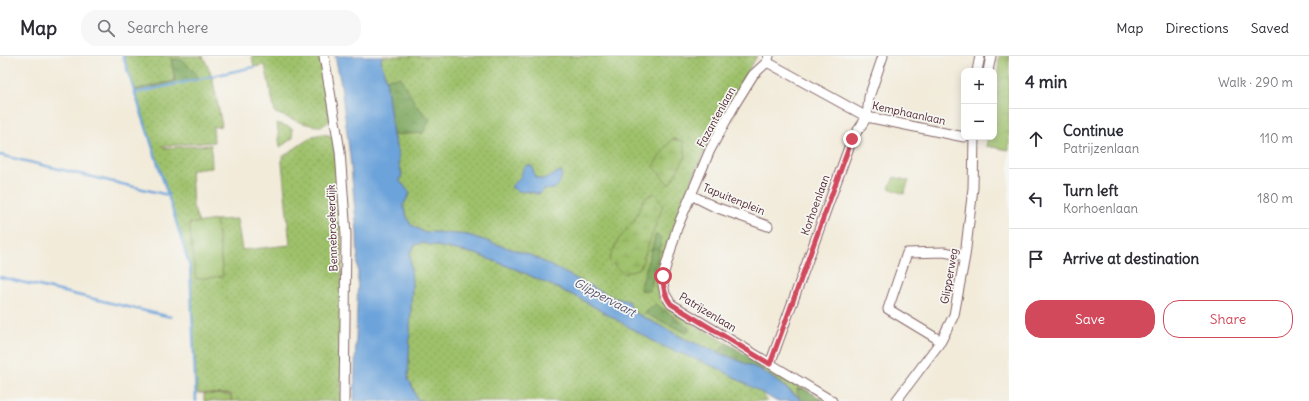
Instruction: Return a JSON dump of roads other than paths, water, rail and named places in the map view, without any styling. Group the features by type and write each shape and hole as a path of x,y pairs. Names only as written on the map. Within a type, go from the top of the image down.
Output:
{"street":[{"name":"Bennebroekerdijk","path":"324,56 340,151 346,235 344,401"},
{"name":"Korhoenlaan","path":"770,364 852,139 867,117 869,97 884,56"},
{"path":"977,68 980,56"},
{"path":"989,68 991,56"},
{"name":"Kemphaanlaan","path":"768,59 867,117 961,135"},
{"name":"Fazantenlaan","path":"691,195 710,150 735,104 753,75 768,59"},
{"name":"Glipperweg","path":"896,401 941,341 954,315 965,256 973,188 969,140"},
{"name":"Tapuitenplein","path":"691,195 714,206 768,226"},
{"name":"Patrijzenlaan","path":"691,195 677,228 663,276 663,284 667,299 671,304 832,401"},
{"path":"941,341 888,309 907,253 944,252 965,256"}],"water":[{"name":"Glippervaart","path":"335,56 382,56 381,62 386,79 393,135 402,174 400,181 410,193 403,206 410,224 425,233 435,232 468,235 530,255 614,298 628,301 634,312 685,339 763,371 803,401 776,401 720,369 660,345 579,298 520,271 476,254 422,243 415,245 410,253 412,284 408,380 411,383 417,399 423,401 354,401 358,274 357,233 350,157 341,85"},
{"path":"527,165 532,166 535,177 541,179 547,178 558,172 562,172 561,179 555,188 543,190 539,194 527,191 521,192 512,188 511,187 520,178 524,168"}],"waterway":[{"path":"0,155 168,195 123,56"},
{"path":"135,93 254,67"},
{"path":"168,195 190,267 196,401"},
{"path":"0,277 171,317"}]}
